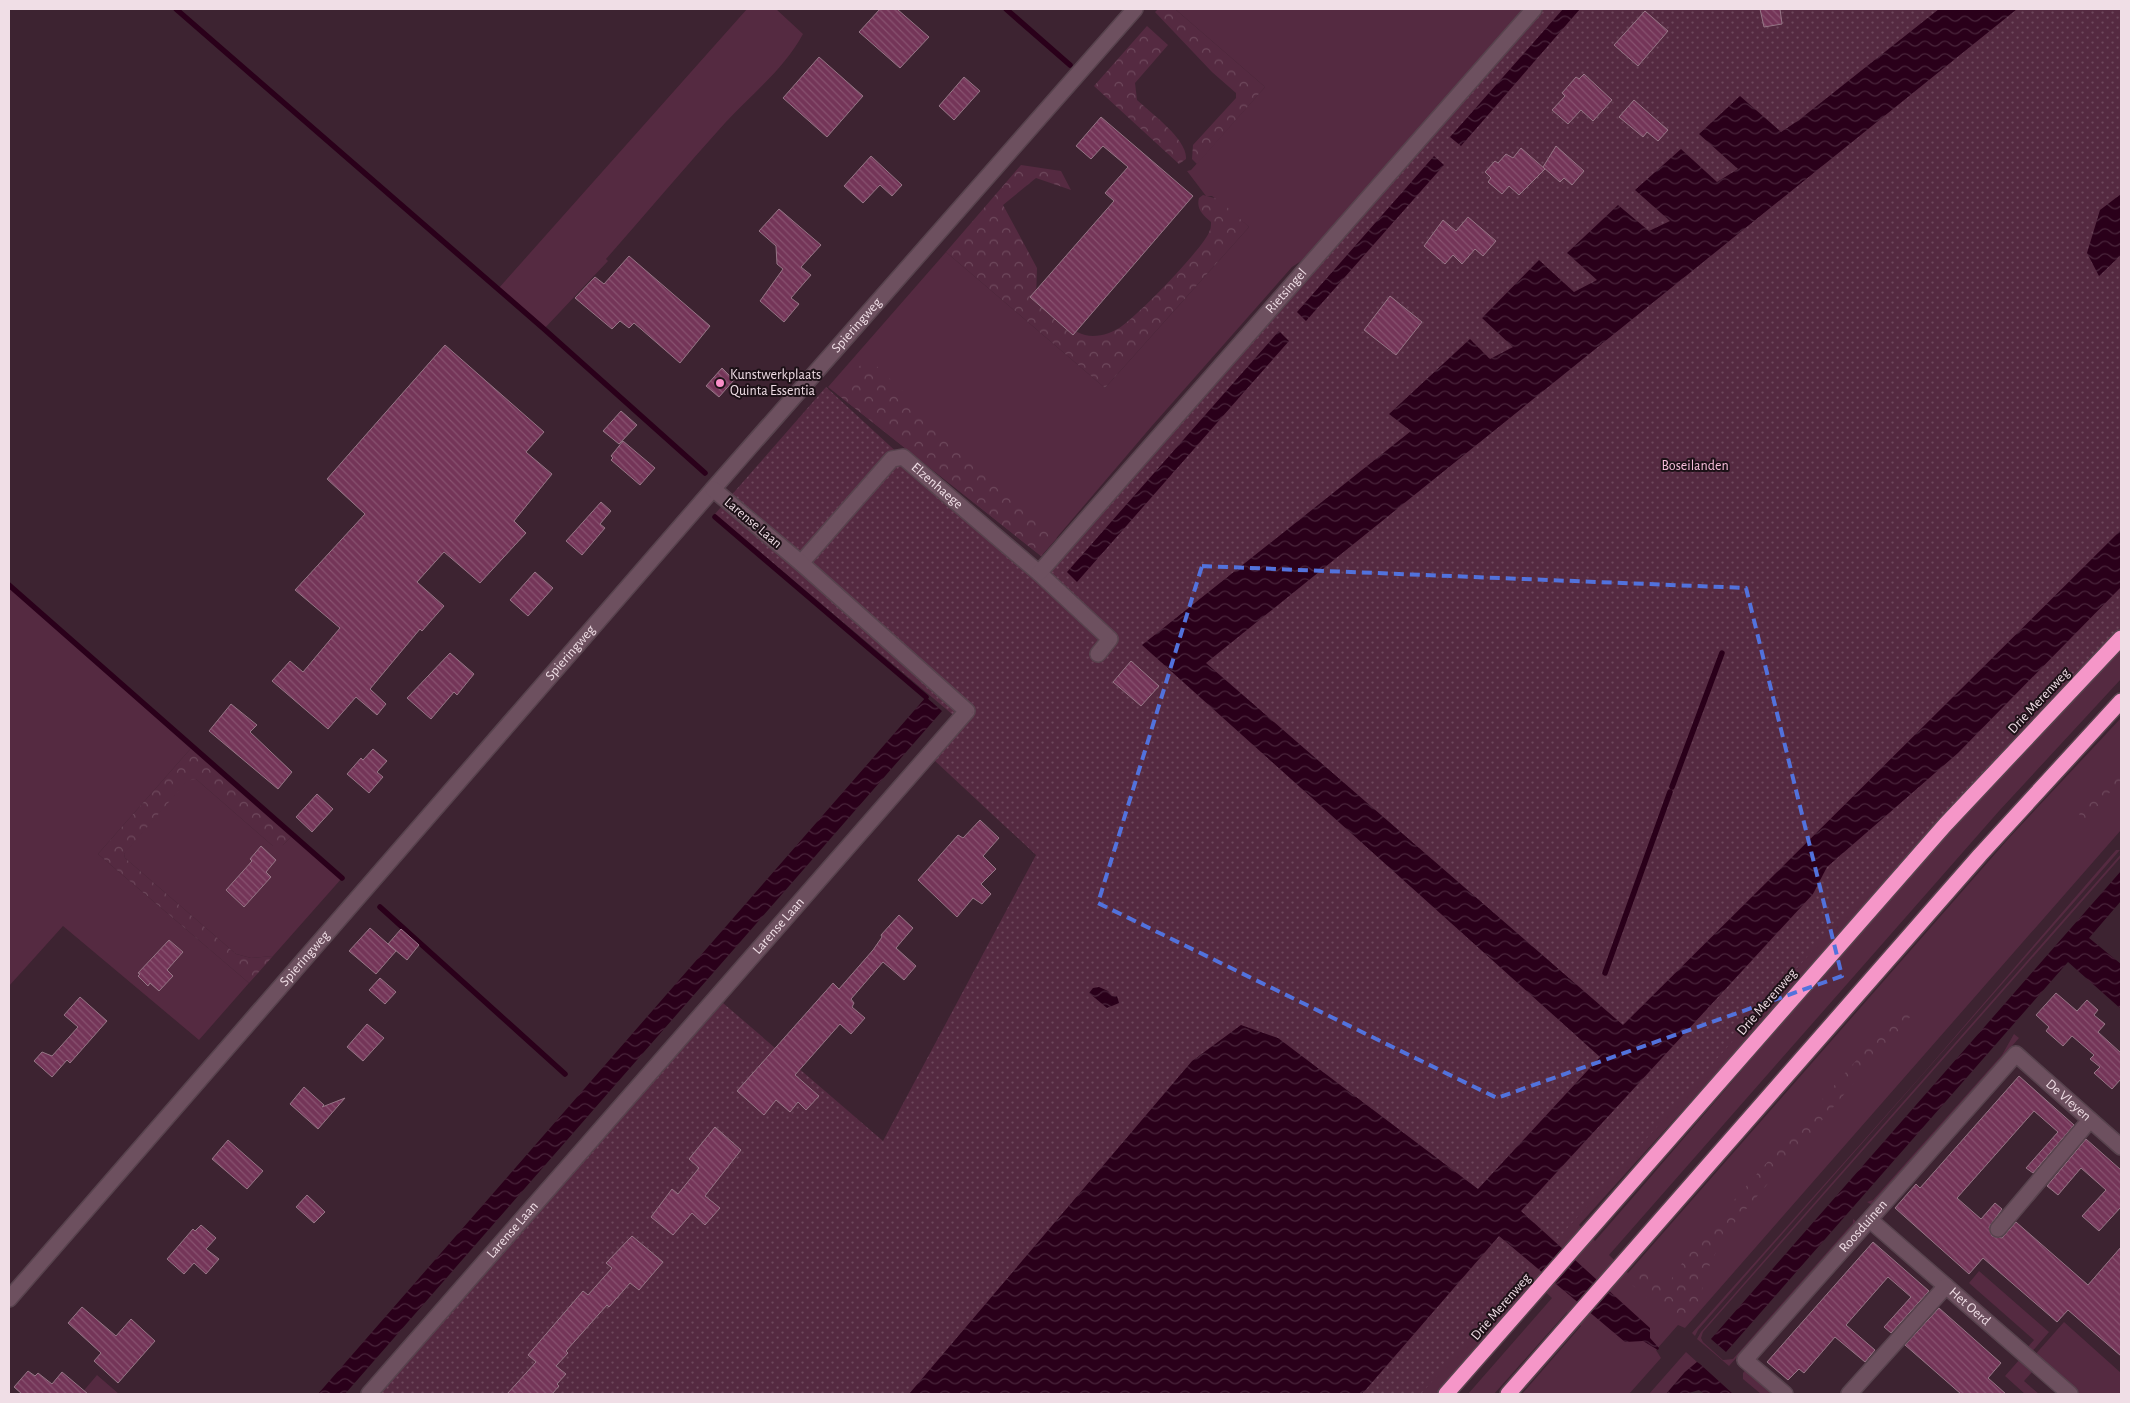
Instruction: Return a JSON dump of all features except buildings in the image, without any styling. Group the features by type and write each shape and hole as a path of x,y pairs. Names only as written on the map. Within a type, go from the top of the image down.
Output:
{"highway":[{"name":"Drie Merenweg","path":"1446,1394 1945,824 2121,638"},
{"path":"1508,1394 1980,855 2121,700"}],"street":[{"name":"Spieringweg","path":"9,1299 713,489 1135,9"},
{"name":"Rietsingel","path":"1039,573 1534,9"},
{"name":"Elzenhaege","path":"801,563 892,459 903,457 1039,573"},
{"name":"Larense Laan","path":"369,1394 967,711 801,563 713,489"},
{"path":"1039,573 1110,639 1098,654"},
{"name":"De Vleyen","path":"2016,1054 2121,1147"},
{"name":"Roosduinen","path":"1785,1394 1745,1360 2016,1054"},
{"path":"1998,1230 2090,1120"},
{"name":"Het Oerd","path":"1870,1220 2070,1394"},
{"path":"1849,1394 1946,1286"}],"highlighted area":[{"path":"1202,566 1746,588 1842,976 1497,1098 1098,903"}],"green space":[{"path":"747,9 776,9 803,34 777,70 725,123 606,259 608,261 544,329 498,289"},
{"path":"1158,9 1175,9 1265,87 1197,164 1192,159 1193,145 1236,98 1236,93 1212,72 1155,12"},
{"path":"1175,9 1524,9 1304,259 1292,267 1151,427 1041,556 828,387 946,252 1105,388 1249,227 1212,196 1206,196 1187,171 1191,170 1265,87"},
{"name":"Boseilanden","path":"1539,9 2121,9 2121,633 1844,915 1421,1394 378,1394 723,1003 883,1141 1036,855 934,760 965,725 715,514 826,387 1029,574"},
{"path":"1147,26 1168,45 1135,83 1137,100 1175,135 1181,144 1186,159 1179,164 1094,86"},
{"path":"1021,165 1061,171 1071,190 1036,178 1003,205 1037,268 1036,299 1070,328 1085,335 1104,334 1122,326 1156,295 1197,250 1211,227 1211,222 1199,209 1198,205 1199,198 1203,195 1218,199 1249,227 1105,388 946,252"},
{"path":"867,357 1057,538 1041,556 837,394"},
{"path":"9,583 193,746 98,854 249,983 199,1040 63,926 9,986"},
{"path":"2121,625 1579,1225 1595,1241 1919,866 2052,719 2121,647 2121,679 1999,811 1609,1255 1628,1273 2009,838 2121,718 2121,830 1685,1328 1678,1325 1656,1350 1661,1358 1629,1394 1522,1394 1581,1326 1567,1312 1494,1394 1468,1394 1552,1298 1532,1280 1504,1325 1444,1394 1362,1394"},
{"path":"193,746 293,835 278,848 273,846 196,779 187,781 124,854 125,858 236,954 251,958 273,956 249,983 98,854"},
{"path":"2121,769 2121,780 2084,821 2079,814"},
{"path":"196,779 273,846 283,845 293,835 342,878 273,956 251,958 236,954 125,858 124,854 126,851 187,780"},
{"path":"2116,850 2120,850 1698,1330 1695,1336 1692,1333 1921,1076"},
{"path":"2121,854 2121,857 1703,1332 1701,1338 1703,1342 1723,1360 1733,1359 1853,1223 1853,1219 1857,1222 1729,1366 1697,1339 1701,1332"},
{"path":"1903,1007 1911,1016 1724,1235 1706,1273 1698,1307 1679,1325 1630,1283 1642,1267 1658,1283 1668,1284 1693,1247"},
{"path":"2014,1034 2019,1038 1872,1205 1867,1202 1873,1200 2002,1055"},
{"path":"1979,1271 2049,1332 2030,1354 2025,1350 2034,1340 1969,1283"},
{"path":"2064,1322 2121,1373 2121,1394 2076,1394 2033,1357"},
{"path":"1686,1352 1697,1362 1685,1372 1666,1394 1649,1394"},
{"path":"2020,1359 2033,1371 2024,1381 2039,1394 2025,1394 2005,1376"},
{"path":"1746,1369 1772,1394 1761,1394 1743,1379 1743,1373"},
{"path":"97,1375 119,1394 81,1394"}],"water":[{"path":"1563,9 1580,9 1461,146 1450,137"},
{"path":"1939,9 2017,9 1206,663 1623,1025 2121,530 2121,587 1958,753 1827,867 1813,894 1521,1211 1650,1328 1650,1338 1659,1348 1658,1350 1643,1341 1625,1342 1499,1236 1362,1394 909,1394 1192,1061 1241,1025 1278,1038 1478,1189 1600,1057 1142,645 1411,431 1389,414 1470,339 1490,359 1513,347 1482,318 1539,260 1574,292 1597,280 1567,253 1618,205 1649,231 1670,221 1635,190 1681,149 1717,182 1738,169 1699,134 1740,96 1781,132 1799,120"},
{"path":"1434,156 1444,165 1306,321 1297,312"},
{"path":"2121,194 2121,255 2099,276 2087,253 2100,210"},
{"path":"1279,331 1289,341 1077,582 1067,572"},
{"path":"926,697 942,711 345,1394 318,1394"},
{"path":"2121,871 2121,901 2089,938 2121,964 2121,1009 2068,962 1726,1352 1711,1339"},
{"path":"1099,987 1108,991 1112,996 1117,996 1119,1003 1107,1008 1089,993 1093,988"},
{"path":"1697,1362 1733,1394 1704,1394 1699,1390 1685,1394 1666,1394 1685,1372"}],"waterway":[{"path":"176,9 544,329 705,473"},
{"path":"1006,9 1070,65"},
{"path":"715,517 926,697"},
{"path":"9,585 342,878"},
{"path":"1672,787 1722,653"},
{"path":"1605,973 1670,792"},
{"path":"380,907 565,1074"}],"place":[{"name":"Kunstwerkplaats Quinta Essentia","path":"720,383"}]}
